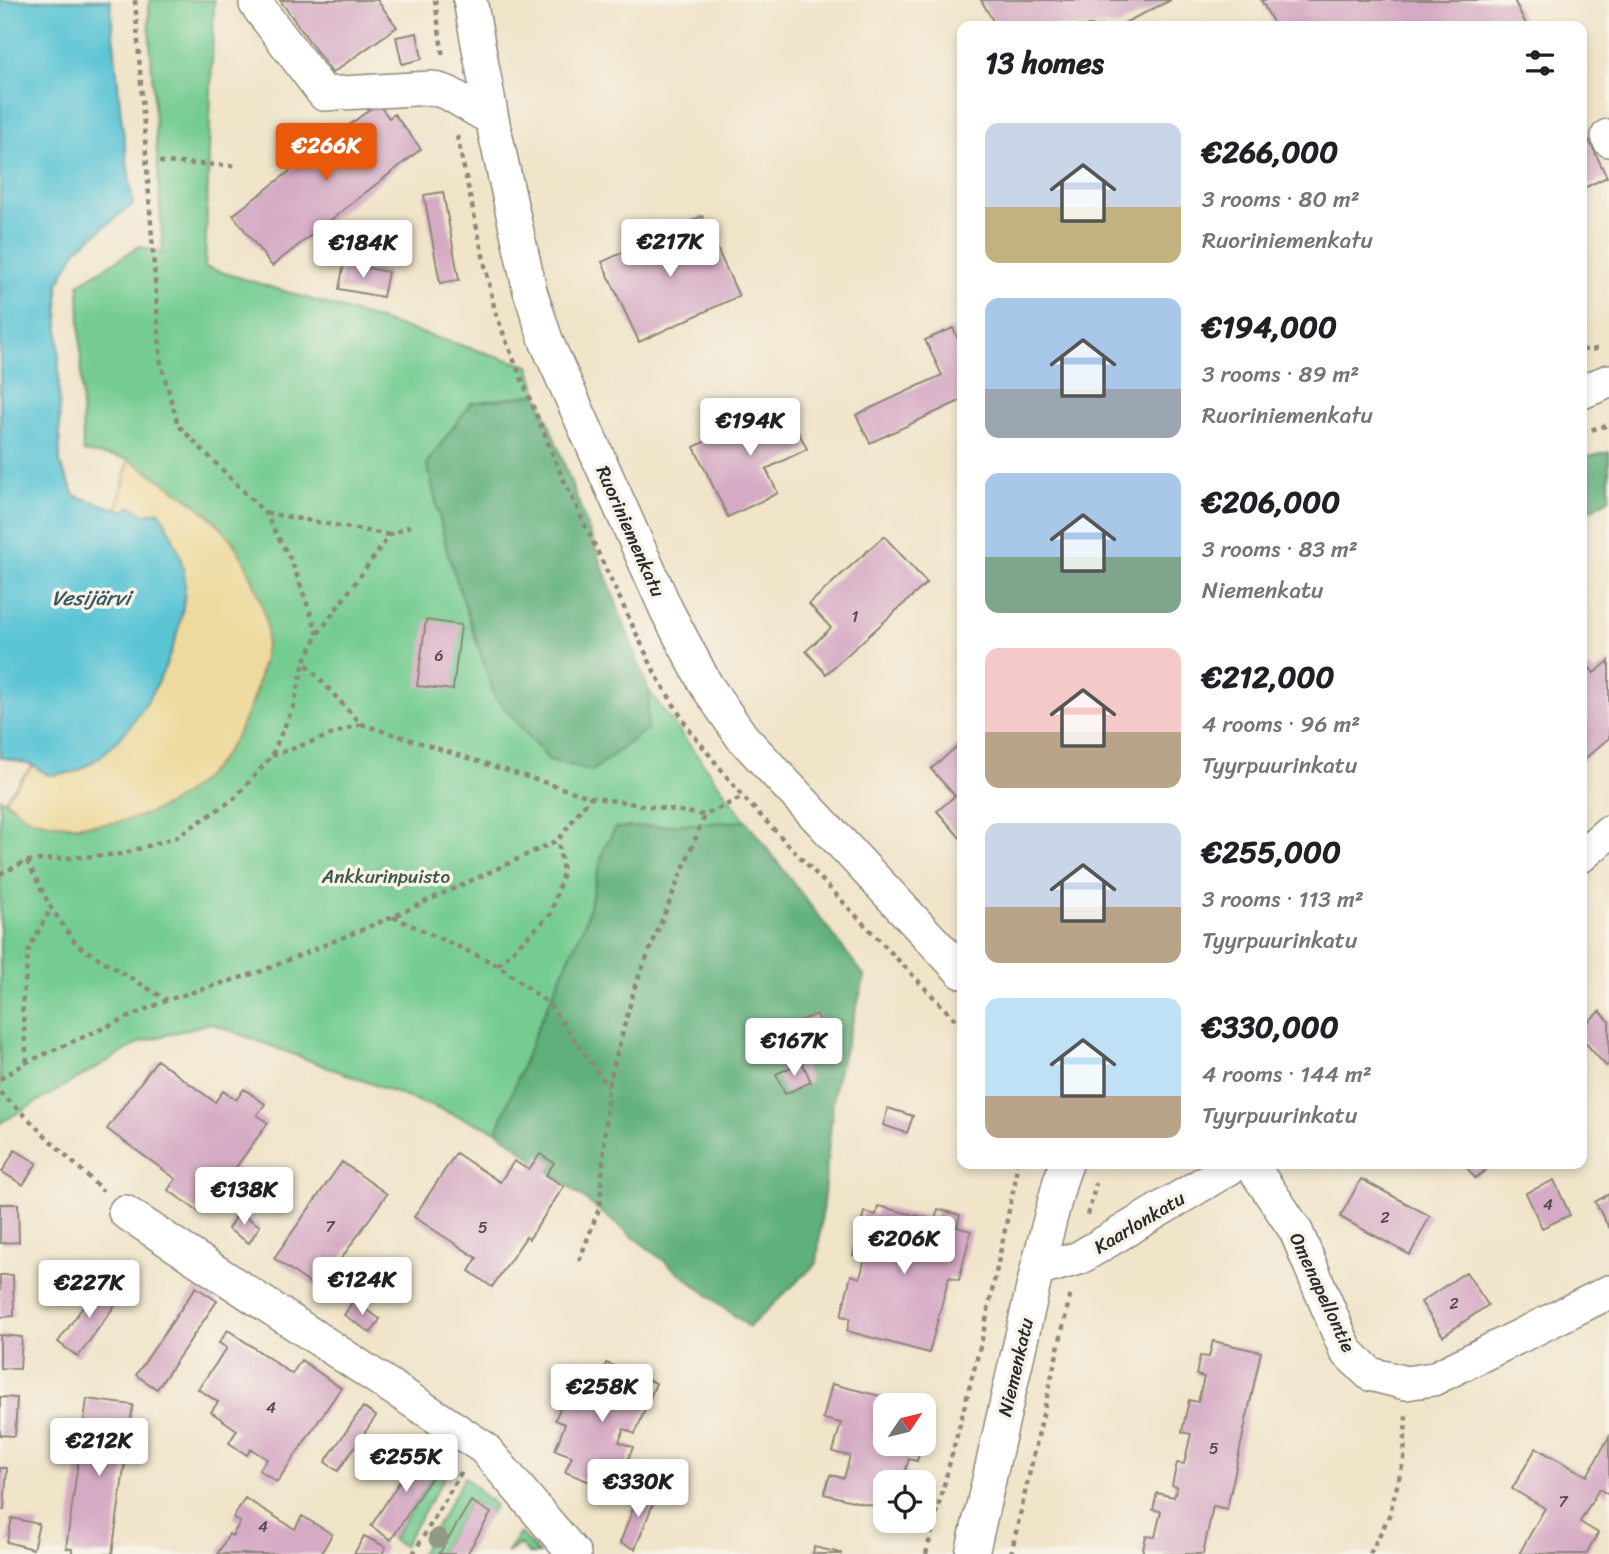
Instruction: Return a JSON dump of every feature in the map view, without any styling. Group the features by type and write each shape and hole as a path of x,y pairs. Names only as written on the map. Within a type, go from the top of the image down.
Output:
{"street":[{"name":"Ruoriniemenkatu","path":"470,0 492,119 530,290 547,343 667,611 706,685 742,737 957,967"},
{"path":"256,4 324,94 432,88 448,93 492,119"},
{"path":"1587,390 1609,381"},
{"path":"1587,401 1609,402"},
{"path":"1587,851 1609,832"},
{"name":"Niemenkatu","path":"972,1554 1061,1169"},
{"name":"Kaarlonkatu","path":"1037,1270 1079,1258 1228,1169"},
{"name":"Omenapellontie","path":"1254,1169 1296,1231 1346,1351 1370,1374 1406,1383 1433,1379 1609,1292"},
{"path":"125,1212 484,1448 574,1554"}],"path":[{"path":"135,0 161,364 178,425 265,513 292,562 318,634"},
{"path":"159,162 239,166"},
{"path":"1587,431 1609,425"},
{"path":"265,513 390,535"},
{"path":"0,874 27,861 122,854 176,837 234,799 271,757 294,705 304,662 318,634 390,535 410,526"},
{"path":"304,662 361,724 590,797 705,815 743,797"},
{"path":"271,757 361,724"},
{"path":"0,1079 27,1062 167,1000 262,971 393,917 558,840 590,797"},
{"path":"579,1261 600,1206 608,1087 635,986 705,815"},
{"path":"498,965 551,914 563,872 558,840"},
{"path":"27,861 51,908 77,945 167,1000"},
{"path":"27,1062 22,1004 29,949 51,908"},
{"path":"393,917 498,965 549,1004 608,1087"},
{"path":"0,1092 125,1212"},
{"path":"926,1554 982,1339 1016,1169"},
{"path":"1011,1554 1098,1174"},
{"path":"1370,1554 1389,1516 1404,1459 1406,1383"},
{"path":"412,1554 464,1467 484,1448"}],"green space":[{"name":"Ankkurinpuisto","path":"149,0 214,0 205,267 529,366 538,394 471,403 427,463 448,554 495,696 647,730 649,691 746,821 616,829 604,848 586,920 497,1131 210,1023 141,1042 0,1123 0,798 26,816 75,827 142,816 253,702 262,667 267,629 253,579 234,543 193,501 129,459 83,452 79,284 140,246 163,253"},
{"path":"538,394 649,691 647,729 592,771 549,760 495,697 448,554 427,463 471,403"},
{"path":"1609,452 1609,499 1587,512 1587,457"},
{"path":"746,821 865,977 835,1084 817,1263 749,1327 497,1131 534,1036 586,920 604,848 616,828"},
{"path":"442,1461 451,1467 403,1546 392,1540"},
{"path":"465,1477 495,1506 491,1513 471,1501 439,1554 420,1554"},
{"path":"520,1533 539,1554 529,1554 520,1544 506,1553"}],"sand":[{"path":"129,459 210,516 232,541 254,584 266,620 266,648 262,666 250,706 238,732 206,776 185,794 161,808 134,818 104,824 43,822 25,816 5,799 33,765 48,775 145,515 131,506 124,511 117,509"}],"water":[{"name":"Vesijärvi","path":"0,0 110,0 133,204 77,249 58,284 60,463 75,496 124,511 131,506 145,515 159,511 177,547 185,586 176,638 153,691 138,715 120,738 79,770 48,775 33,765 0,757"}],"building":[{"path":"280,0 377,0 397,27 332,73"},
{"path":"981,0 1171,0 1128,21 993,21"},
{"path":"1261,0 1514,0 1524,21 1272,21"},
{"path":"417,33 422,59 402,64 396,37"},
{"path":"378,103 389,118 394,114 421,149 272,266 233,215"},
{"path":"1587,136 1607,177 1587,187"},
{"path":"443,192 459,280 440,283 424,195"},
{"path":"702,216 739,296 639,342 602,262"},
{"path":"344,263 388,272 383,297 339,289"},
{"path":"953,328 957,337 957,402 870,443 856,415 942,375 925,340"},
{"path":"784,403 807,449 766,469 778,493 728,517 694,447"},
{"path":"884,536 927,583 826,674 806,651 831,628 809,604"},
{"path":"426,620 461,625 453,690 417,686"},
{"path":"1609,661 1609,738 1587,757 1587,671 1590,668 1594,673"},
{"path":"957,746 957,834 937,811 955,796 931,769"},
{"path":"1600,1011 1609,1021 1609,1064 1606,1066 1587,1045 1587,1023"},
{"path":"817,1014 823,1031 806,1037 801,1020"},
{"path":"157,1060 215,1102 223,1091 236,1100 244,1089 265,1104 257,1115 268,1123 202,1214 168,1190 176,1179 107,1129"},
{"path":"802,1062 811,1082 785,1094 776,1074"},
{"path":"888,1108 913,1116 907,1133 883,1125"},
{"path":"15,1150 37,1163 23,1185 2,1172"},
{"path":"456,1153 500,1182 514,1161 529,1170 540,1154 554,1163 546,1175 564,1186 529,1239 526,1237 492,1287 469,1271 477,1258 414,1217"},
{"path":"342,1162 387,1194 319,1290 274,1258"},
{"path":"1468,1169 1487,1169 1475,1178"},
{"path":"1361,1179 1430,1216 1410,1255 1340,1217"},
{"path":"1554,1180 1570,1215 1542,1228 1526,1193"},
{"path":"1609,1194 1609,1228 1595,1202"},
{"path":"0,1204 18,1204 19,1242 0,1243"},
{"path":"878,1206 935,1220 938,1209 960,1215 957,1227 971,1231 959,1280 949,1277 929,1353 847,1331 850,1318 841,1316 851,1275 860,1278 865,1258 853,1255 864,1212 876,1215"},
{"path":"238,1212 260,1226 249,1243 228,1229"},
{"path":"1466,1272 1488,1305 1443,1336 1421,1302"},
{"path":"0,1275 13,1275 14,1316 0,1317"},
{"path":"100,1283 120,1298 78,1357 58,1342"},
{"path":"196,1287 217,1301 157,1389 136,1375"},
{"path":"353,1301 380,1319 371,1333 344,1315"},
{"path":"228,1330 292,1374 301,1360 341,1388 277,1482 259,1470 267,1459 251,1449 247,1455 229,1443 237,1430 211,1412 218,1402 198,1389 227,1348 219,1343"},
{"path":"0,1335 22,1337 20,1369 0,1368"},
{"path":"1213,1341 1261,1352 1227,1509 1213,1506 1203,1554 1142,1554 1146,1536 1155,1537 1161,1511 1153,1510 1157,1493 1174,1497 1177,1487 1172,1485 1177,1463 1184,1464 1191,1434 1182,1432 1189,1400 1198,1402 1204,1377 1196,1375 1200,1356 1209,1357"},
{"path":"606,1363 656,1383 635,1434 624,1429 619,1442 633,1447 615,1492 565,1472 572,1456 555,1450 565,1424 555,1420 568,1390 578,1394 587,1371 601,1376"},
{"path":"832,1384 873,1394 873,1456 918,1456 917,1461 909,1459 906,1470 873,1470 873,1506 824,1494 830,1475 844,1478 850,1456 833,1452 841,1423 823,1419"},
{"path":"0,1397 17,1398 15,1436 0,1435"},
{"path":"87,1399 133,1405 112,1554 72,1554 72,1549 66,1548"},
{"path":"363,1407 376,1416 338,1471 325,1462"},
{"path":"1609,1437 1609,1495 1599,1489 1580,1522 1598,1533 1586,1554 1519,1554 1545,1508 1512,1489 1536,1448 1587,1476"},
{"path":"421,1448 442,1461 391,1540 371,1526"},
{"path":"0,1468 7,1468 4,1510 0,1510"},
{"path":"640,1490 656,1496 635,1549 620,1543"},
{"path":"245,1498 295,1529 302,1516 332,1534 321,1554 219,1554 229,1534 232,1536 240,1522 233,1518"},
{"path":"471,1501 491,1513 467,1554 439,1554"},
{"path":"12,1518 39,1524 33,1549 7,1542"},
{"path":"364,1536 386,1547 382,1554 354,1554"},
{"path":"814,1547 841,1553 841,1554 813,1554"}]}
